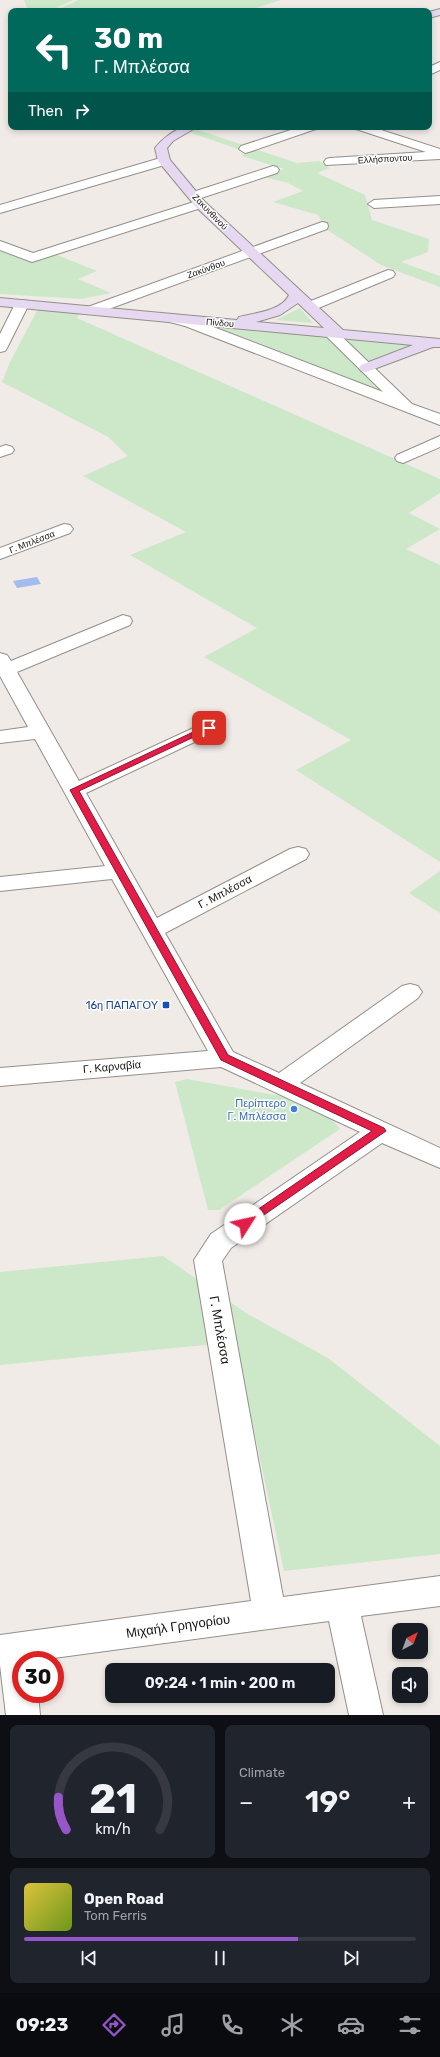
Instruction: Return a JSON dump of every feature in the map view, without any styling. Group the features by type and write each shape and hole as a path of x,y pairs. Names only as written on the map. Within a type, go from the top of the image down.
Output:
{"street":[{"path":"0,209 164,161 161,148 169,139 186,130"},
{"path":"245,148 302,130"},
{"name":"Ελλήσποντου","path":"369,130 440,154"},
{"name":"Ελλήσποντου","path":"330,162 440,154"},
{"name":"Ζακυνθινού","path":"164,161 197,200 251,253 311,306 366,368 407,407 440,420"},
{"path":"0,245 32,258 197,200 273,170"},
{"path":"374,204 440,200"},
{"name":"Ζακύνθου","path":"90,310 251,253 322,226"},
{"path":"311,306 388,274"},
{"path":"226,323 271,313 291,304 296,298 297,293"},
{"name":"Πίνδου","path":"0,302 436,343"},
{"path":"0,348 22,304"},
{"path":"171,318 190,323 407,407"},
{"path":"366,368 436,343"},
{"path":"403,458 440,441"},
{"name":"Γ. Μπλέσσα","path":"0,554 64,530"},
{"path":"123,621 3,665 224,1058 440,1158"},
{"path":"74,790 209,728"},
{"path":"0,737 42,732"},
{"name":"Γ. Μπλέσσα","path":"152,930 298,854"},
{"path":"0,884 120,871"},
{"path":"281,1084 410,992"},
{"name":"Γ. Καρναβία","path":"0,1077 224,1058"},
{"name":"Γ. Μπλέσσα","path":"270,1614 208,1260 221,1241 381,1131"},
{"name":"Μιχαήλ Γρηγορίου","path":"23,1715 8,1649 440,1591"},
{"path":"342,1604 366,1715"}],"green space":[{"path":"24,0 73,0 56,8 27,8"},
{"path":"78,0 281,0 256,8 61,8"},
{"path":"198,130 297,163 319,161 330,168 317,173 365,195 372,220 429,239 428,252 401,262 440,276 440,287 381,265 326,229 318,215 273,202 303,191 288,183 264,177 284,169 242,156 246,152 189,132"},
{"path":"0,250 26,261 52,253 97,271 78,279 111,293 81,299 0,294"},
{"path":"300,308 313,323 276,320"},
{"path":"38,309 80,313 77,318 440,479 440,493 409,513 440,529 406,549 440,565 440,862 296,770 351,740 204,657 257,628 130,555 186,532 83,476 128,456 108,437 2,382 10,362"},
{"path":"200,322 327,333 385,397"},
{"path":"341,334 420,341 366,362"},
{"path":"440,871 440,913 409,893"},
{"path":"187,1079 303,1100 323,1107 340,1129 219,1210 208,1210 175,1082"},
{"path":"163,1256 246,1313 328,1358 440,1446 440,1554 284,1571 235,1342 0,1365 0,1272"}],"water":[{"path":"37,577 41,584 17,588 13,581"}],"place":[{"name":"16η ΠΑΠΑΓΟΥ","path":"166,1005"},
{"name":"Περίπτερο Γ. Μπλέσσα","path":"294,1109"}],"route":[{"path":"209,728 74,790 224,1058 381,1131 245,1224"}]}
